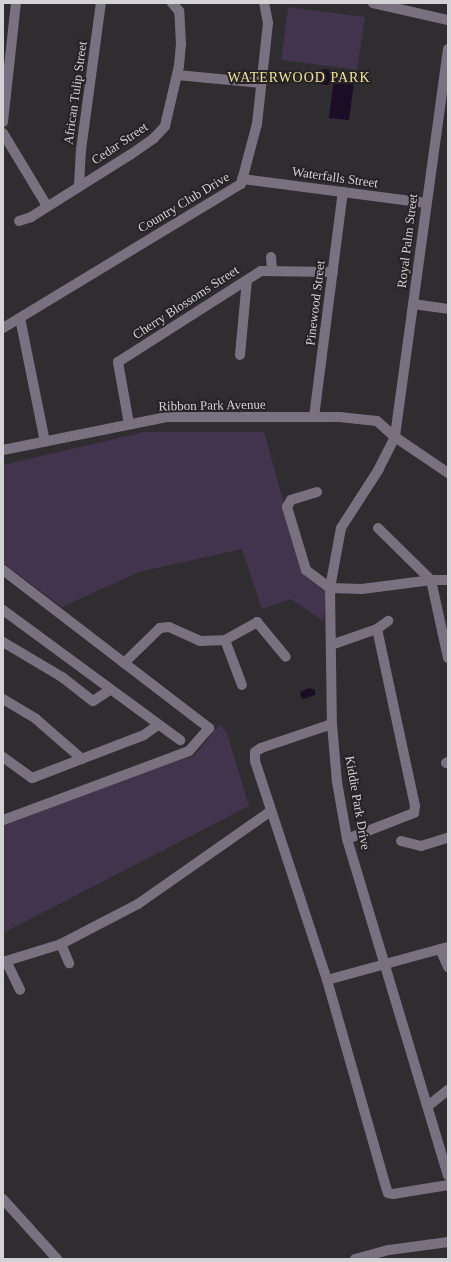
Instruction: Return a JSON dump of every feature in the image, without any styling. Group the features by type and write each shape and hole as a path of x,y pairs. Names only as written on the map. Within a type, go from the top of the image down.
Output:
{"street":[{"path":"3,122 16,3"},
{"name":"African Tulip Street","path":"79,186 81,150 101,3"},
{"name":"Cedar Street","path":"19,221 47,206 136,151 154,138 165,126 177,75 181,44 179,11 172,3"},
{"name":"Country Club Drive","path":"3,328 241,184 257,124 260,83 268,23 264,3"},
{"path":"373,3 448,20"},
{"name":"Royal Palm Street","path":"395,437 426,203 444,105 448,49"},
{"path":"177,75 260,83"},
{"path":"3,133 47,206"},
{"name":"Waterfalls Street","path":"242,179 426,203"},
{"name":"Pinewood Street","path":"314,417 343,192"},
{"path":"271,257 272,271"},
{"name":"Cherry Blossoms Street","path":"129,424 118,362 261,271 333,272"},
{"path":"240,355 247,280"},
{"path":"413,304 448,309"},
{"path":"20,318 45,442"},
{"name":"Ribbon Park Avenue","path":"3,450 167,417 314,417 377,421 395,437 448,473"},
{"name":"Kiddie Park Drive","path":"395,437 379,469 342,528 330,588 332,724 337,782 347,839 428,1106 446,1158 448,1175"},
{"path":"317,492 291,500 287,508 306,570 330,588 362,589 431,580 448,580"},
{"path":"378,528 431,580 448,658"},
{"path":"3,570 209,728 189,751 3,820"},
{"path":"4,613 180,740"},
{"path":"331,644 377,629 388,621"},
{"path":"124,662 160,628 169,627 200,641 225,640 257,622 286,657"},
{"path":"347,839 414,813 415,806 377,629"},
{"path":"225,640 242,684"},
{"path":"3,642 62,678 93,701 110,690"},
{"path":"3,699 36,718 82,759"},
{"path":"332,724 261,748 256,752 255,760 327,980 388,1193 393,1194 448,1185"},
{"path":"3,757 32,778 144,735 158,725"},
{"path":"20,990 4,962 61,944 138,904 271,811"},
{"path":"401,841 420,846 448,838"},
{"path":"61,944 68,963"},
{"path":"327,980 384,963 444,948 448,967"},
{"path":"428,1106 448,1090"},
{"path":"3,1199 58,1259"},
{"path":"354,1259 390,1254 448,1242"}],"shaded area":[{"path":"288,7 365,17 357,70 281,60"},
{"path":"322,69 328,69 333,74 331,83 328,85 322,85 317,80 317,74"},
{"path":"334,78 354,81 349,120 329,118"},
{"path":"144,432 264,432 301,564 322,584 327,594 323,621 291,599 262,609 242,549 139,572 62,607 3,563 3,465"},
{"path":"309,688 315,690 315,695 304,699 301,698 300,692"},
{"path":"219,725 227,733 249,806 3,933 3,826 161,765 194,756"}],"district":[{"name":"WATERWOOD PARK","path":"299,78"}]}
